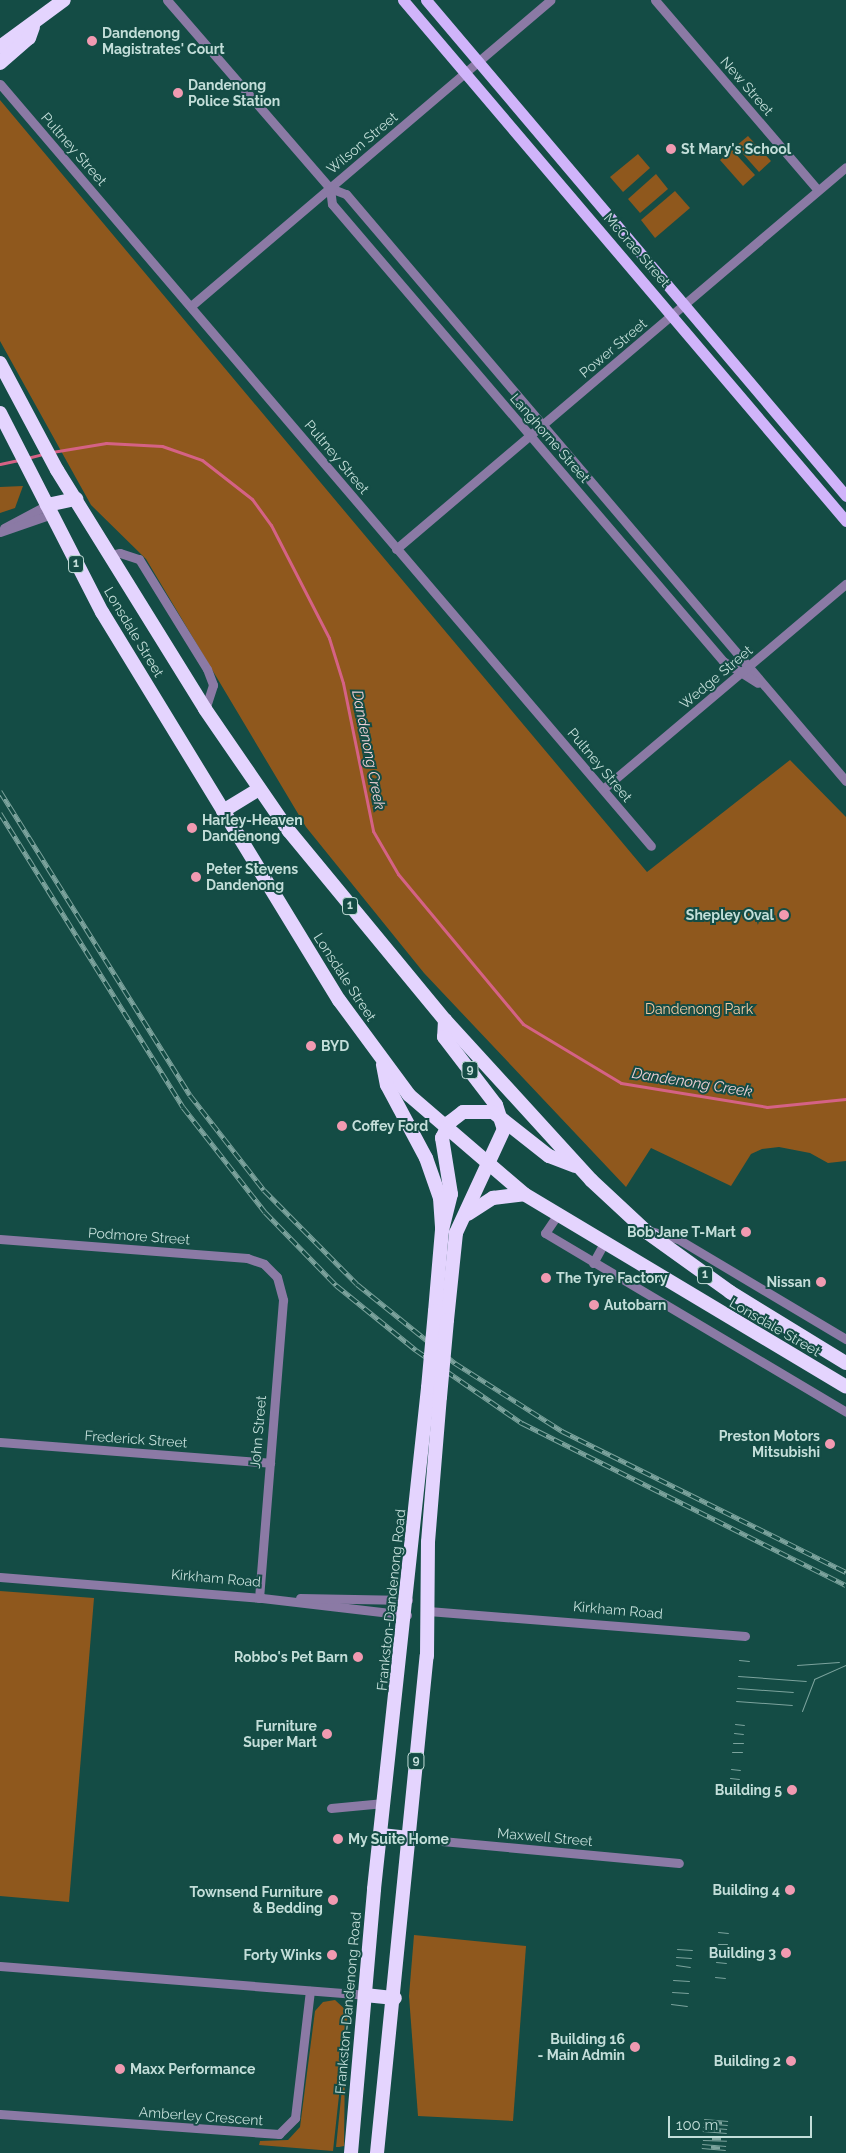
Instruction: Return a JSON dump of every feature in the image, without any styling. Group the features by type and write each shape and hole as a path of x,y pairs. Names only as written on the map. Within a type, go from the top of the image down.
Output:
{"highway":[{"path":"0,47 18,32 33,27 64,0"},
{"path":"0,63 29,38 33,27"},
{"name":"Lonsdale Street","path":"0,364 36,433 58,470 205,709 259,789 444,1020 579,1167 644,1230 722,1287 846,1363"},
{"name":"Lonsdale Street","path":"0,413 102,612 223,811 382,1062 445,1130 524,1194 846,1387"},
{"path":"49,509 76,499"},
{"path":"223,811 259,789"},
{"name":"9","path":"377,2153 396,1998 428,1611 440,1397 455,1240 462,1220 503,1138 503,1118 444,1037 444,1020"},
{"name":"Frankston-Dandenong Road","path":"351,2153 384,1803 407,1615 442,1230 432,1175 387,1085 382,1062"},
{"path":"442,1230 451,1194 442,1148 445,1130 469,1110 487,1110 503,1118 550,1156 579,1167"},
{"path":"462,1220 487,1200 524,1194"},
{"name":"Kirkham Road","path":"408,1600 428,1611"},
{"name":"Kirkham Road","path":"407,1615 428,1611"},
{"path":"381,1835 409,1838"},
{"path":"365,1995 396,1998"}],"main road":[{"name":"McCrae Street","path":"403,0 673,314 846,521"},
{"name":"McCrae Street","path":"426,0 846,496"}],"street":[{"name":"Langhorne Street","path":"167,0 330,188 346,194 846,781"},
{"name":"Wilson Street","path":"191,306 551,0"},
{"name":"New Street","path":"655,0 818,190"},
{"name":"Pultney Street","path":"0,74 1,85 650,846"},
{"name":"Power Street","path":"396,549 846,167"},
{"name":"Langhorne Street","path":"330,188 332,204 723,661 768,691"},
{"path":"0,531 49,509"},
{"path":"111,555 120,553 139,560 207,669 213,685 205,709"},
{"name":"Wedge Street","path":"602,789 742,674 846,584"},
{"path":"558,1214 545,1233 846,1412"},
{"name":"Lonsdale Street","path":"644,1230 678,1239 846,1339"},
{"name":"Podmore Street","path":"0,1239 247,1258 272,1270"},
{"path":"593,1263 604,1243"},
{"name":"John Street","path":"260,1598 283,1300 272,1270"},
{"name":"Frederick Street","path":"0,1442 270,1463"},
{"name":"Kirkham Road","path":"0,1578 260,1598 407,1615"},
{"path":"260,1598 408,1600"},
{"name":"Kirkham Road","path":"428,1611 745,1636"},
{"path":"331,1808 384,1803"},
{"name":"Maxwell Street","path":"409,1838 679,1863"},
{"path":"0,1966 365,1995"},
{"name":"Amberley Crescent","path":"0,2114 279,2134 295,2118 310,1991"}],"green space":[{"name":"Dandenong Park","path":"0,100 647,872 790,760 846,817 846,1161 828,1163 810,1153 779,1147 762,1149 751,1154 731,1186 651,1148 626,1187 424,973 306,827 146,559 91,505 0,341"},
{"path":"748,136 771,161 759,172 736,146"},
{"path":"732,150 755,175 743,186 720,160"},
{"path":"638,154 650,168 623,192 610,177"},
{"path":"656,174 668,189 640,213 628,199"},
{"path":"675,191 690,208 655,238 641,220"},
{"path":"23,486 15,508 0,513 0,487"},
{"path":"0,1591 94,1598 69,1902 0,1896"},
{"path":"414,1935 526,1946 513,2121 418,2116 409,1996"},
{"path":"335,2000 348,2012 333,2151 259,2145 260,2141 288,2140 300,2127 315,2011 323,2002"},
{"path":"345,2059 344,2146 336,2147"}],"waterway":[{"name":"Dandenong Creek","path":"52,452 106,443 162,446 202,460 252,499 271,525 329,638 343,683 373,831 398,874 523,1024 621,1083 767,1107 846,1099"},
{"name":"Dandenong Creek","path":"27,458 43,454"},
{"name":"Dandenong Creek","path":"0,464 19,460"}],"tram line":[{"path":"739,1660 749,1661"},
{"path":"797,1665 839,1662"},
{"path":"802,1711 814,1679 846,1665"},
{"path":"738,1676 806,1681"},
{"path":"737,1688 793,1692"},
{"path":"736,1701 792,1705"},
{"path":"735,1724 744,1725"},
{"path":"734,1733 743,1734"},
{"path":"733,1743 743,1743"},
{"path":"732,1752 742,1752"},
{"path":"731,1769 740,1770"},
{"path":"730,1778 739,1779"},
{"path":"718,1932 728,1933"},
{"path":"718,1944 727,1944"},
{"path":"677,1949 692,1950"},
{"path":"676,1957 691,1958"},
{"path":"716,1962 726,1963"},
{"path":"676,1965 690,1967"},
{"path":"715,1977 725,1978"},
{"path":"673,1980 689,1981"},
{"path":"672,1992 688,1993"},
{"path":"671,2004 687,2006"}],"railway":[{"path":"0,791 190,1095 264,1190 357,1284 455,1363 562,1431 846,1572"},
{"path":"0,813 183,1107 265,1212 336,1285 416,1350 522,1423 846,1585"},
{"path":"704,2121 728,2123"},
{"path":"703,2129 727,2131"},
{"path":"703,2138 727,2139"},
{"path":"702,2146 726,2148"}],"place":[{"name":"Dandenong Magistrates' Court","path":"92,41"},
{"name":"Dandenong Police Station","path":"178,93"},
{"name":"St Mary's School","path":"671,149"},
{"name":"Harley-Heaven Dandenong","path":"192,828"},
{"name":"Peter Stevens Dandenong","path":"196,877"},
{"name":"Shepley Oval","path":"784,915"},
{"name":"BYD","path":"311,1046"},
{"name":"Coffey Ford","path":"342,1126"},
{"name":"Bob Jane T-Mart","path":"746,1232"},
{"name":"The Tyre Factory","path":"546,1278"},
{"name":"Nissan","path":"821,1282"},
{"name":"Autobarn","path":"594,1305"},
{"name":"Preston Motors Mitsubishi","path":"830,1444"},
{"name":"Robbo's Pet Barn","path":"358,1657"},
{"name":"Furniture Super Mart","path":"327,1734"},
{"name":"Building 5","path":"792,1790"},
{"name":"My Suite Home","path":"338,1839"},
{"name":"Building 4","path":"790,1890"},
{"name":"Townsend Furniture & Bedding","path":"333,1900"},
{"name":"Building 3","path":"786,1953"},
{"name":"Forty Winks","path":"332,1955"},
{"name":"Building 16 - Main Admin","path":"635,2047"},
{"name":"Building 2","path":"791,2061"},
{"name":"Maxx Performance","path":"120,2069"}]}
